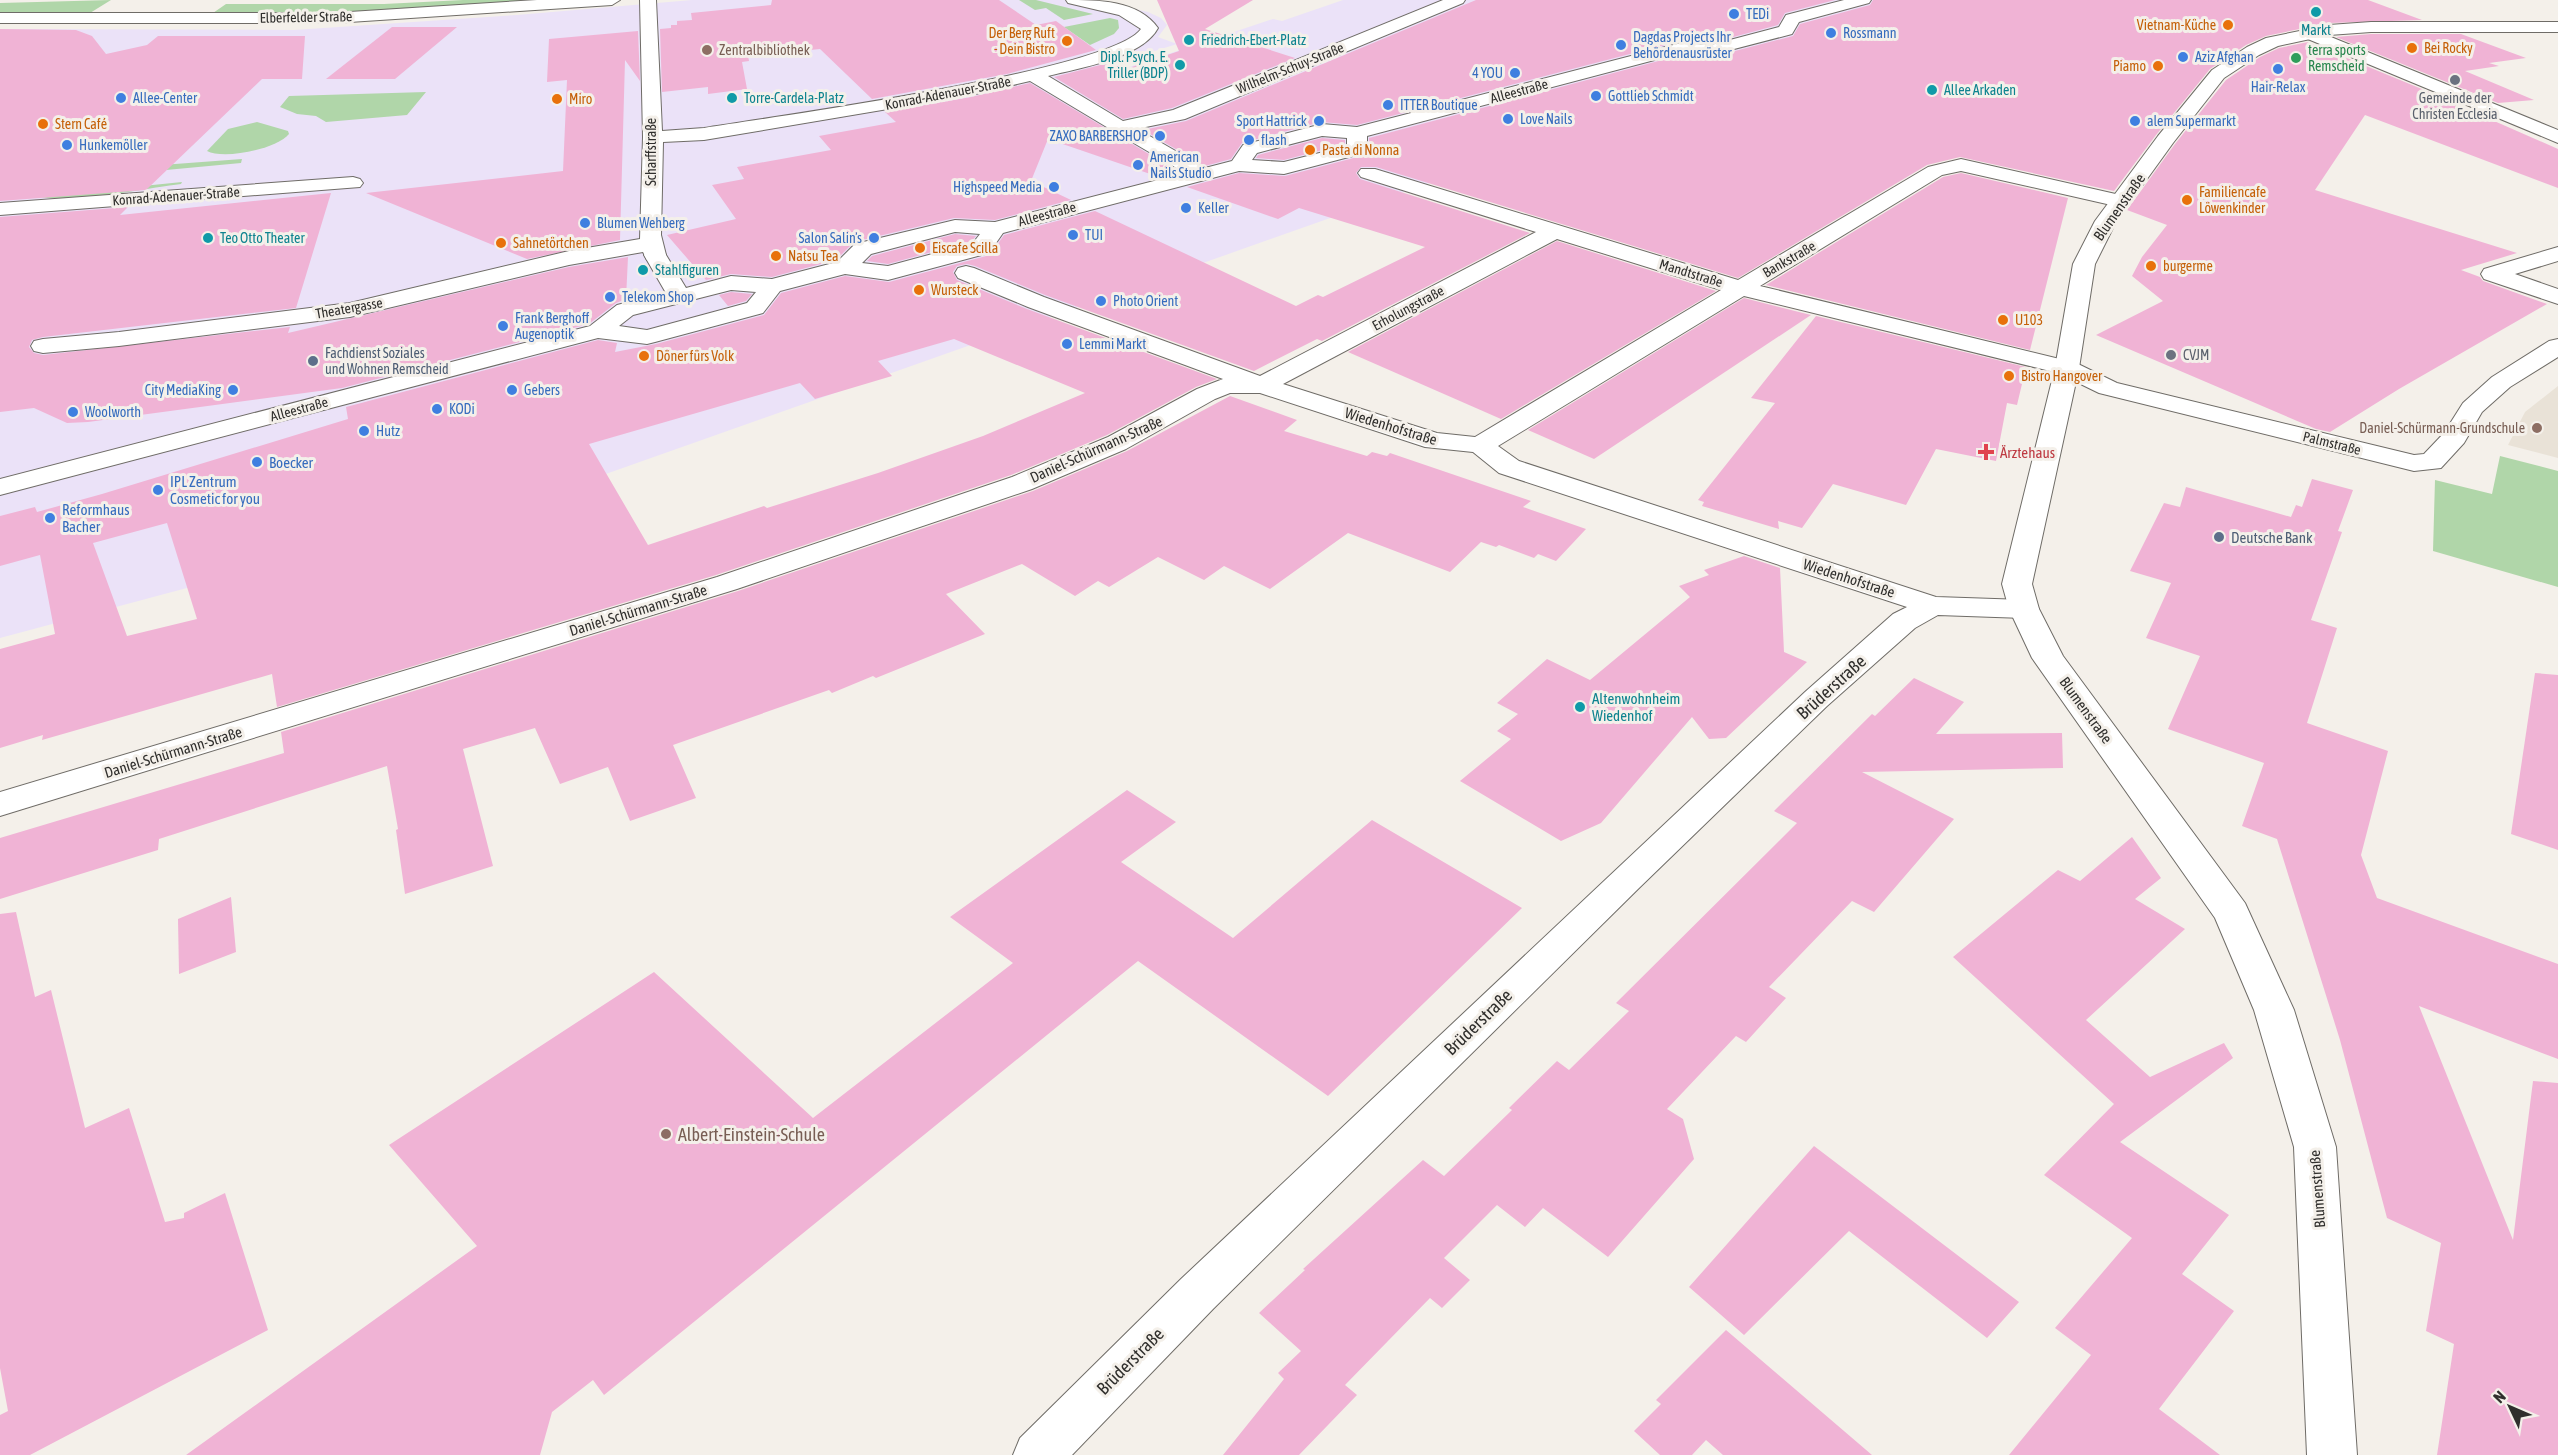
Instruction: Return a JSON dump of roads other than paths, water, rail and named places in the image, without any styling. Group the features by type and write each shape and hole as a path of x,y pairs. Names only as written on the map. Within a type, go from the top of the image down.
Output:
{"street":[{"path":"139,19 168,0"},
{"name":"Elberfelder Straße","path":"0,18 334,18 612,0"},
{"name":"Konrad-Adenauer-Straße","path":"652,137 704,134 970,90 1105,55 1133,44 1146,35 1150,28 1143,18 1074,0"},
{"name":"Wilhelm-Schuy-Straße","path":"1123,129 1178,115 1457,0"},
{"name":"Alleestraße","path":"1756,19 1792,19 1863,0"},
{"name":"Scharffstraße","path":"648,8 653,250"},
{"name":"Alleestraße","path":"1239,165 1250,149 1322,130 1358,133 1681,48 1711,50 1786,30 1792,19"},
{"path":"2309,33 2371,27 2558,27"},
{"path":"2309,33 2558,137"},
{"name":"Blumenstraße","path":"2309,33 2281,39 2262,47 2218,74 2165,140 2106,221 2084,264 2067,368 2017,584 2025,609 2048,658 2232,913 2274,1011 2315,1147 2332,1455"},
{"name":"Alleestraße","path":"1681,48 1682,38 1699,34"},
{"path":"1033,75 1201,174"},
{"name":"Alleestraße","path":"845,267 863,249 955,226 995,228 1239,165 1284,168 1321,159 1357,149 1358,133"},
{"name":"Mandtstraße","path":"1321,159 1739,288 2067,368"},
{"name":"Bankstraße","path":"1480,445 1935,171 1961,165 2120,201"},
{"name":"Konrad-Adenauer-Straße","path":"0,208 353,183"},
{"name":"Alleestraße","path":"598,332 625,310 731,283 772,286 845,267 888,273 981,248 995,228"},
{"name":"Erholungstraße","path":"1262,385 1555,231"},
{"path":"653,250 679,296"},
{"name":"Theatergasse","path":"43,346 119,339 350,310 569,258 653,250"},
{"path":"2558,254 2492,274 2558,297"},
{"name":"Wiedenhofstraße","path":"935,260 1036,302 1262,385 1434,441 1480,445 1509,467 1933,606 2025,609"},
{"name":"Alleestraße","path":"0,487 598,332 647,337 755,308 772,286"},
{"name":"Palmstraße","path":"2067,368 2108,388 2414,463 2432,462 2455,437 2472,408 2501,382 2558,346"},
{"name":"Daniel-Schürmann-Straße","path":"0,804 727,583 1022,483 1117,443 1206,394 1227,386 1262,385"},
{"name":"Brüderstraße","path":"1038,1455 1197,1294 1626,879 1816,699 1904,621 1933,606"}],"place":[{"name":"Markt","path":"2316,12"},
{"name":"TEDi","path":"1734,14"},
{"name":"Vietnam-Küche","path":"2228,25"},
{"name":"Rossmann","path":"1831,33"},
{"name":"Friedrich-Ebert-Platz","path":"1189,40"},
{"name":"Der Berg Ruft - Dein Bistro","path":"1067,41"},
{"name":"Dagdas Projects Ihr Behördenausrüster","path":"1621,45"},
{"name":"Bei Rocky","path":"2412,48"},
{"name":"Zentralbibliothek","path":"707,50"},
{"name":"Aziz Afghan","path":"2183,57"},
{"name":"terra sports Remscheid","path":"2296,58"},
{"name":"Dipl. Psych. E. Triller (BDP)","path":"1180,65"},
{"name":"Piamo","path":"2158,66"},
{"name":"Hair-Relax","path":"2278,69"},
{"name":"4 YOU","path":"1515,73"},
{"name":"Gemeinde der Christen Ecclesia","path":"2455,80"},
{"name":"Allee Arkaden","path":"1932,90"},
{"name":"Gottlieb Schmidt","path":"1596,96"},
{"name":"Allee-Center","path":"121,98"},
{"name":"Torre-Cardela-Platz","path":"732,98"},
{"name":"Miro","path":"557,99"},
{"name":"ITTER Boutique","path":"1388,105"},
{"name":"Love Nails","path":"1508,119"},
{"name":"Sport Hattrick","path":"1319,121"},
{"name":"alem Supermarkt","path":"2135,121"},
{"name":"Stern Café","path":"43,124"},
{"name":"ZAXO BARBERSHOP","path":"1160,136"},
{"name":"flash","path":"1249,140"},
{"name":"Hunkemöller","path":"67,145"},
{"name":"Pasta di Nonna","path":"1310,150"},
{"name":"American Nails Studio","path":"1138,165"},
{"name":"Highspeed Media","path":"1054,187"},
{"name":"Familiencafe Löwenkinder","path":"2187,200"},
{"name":"Keller","path":"1186,208"},
{"name":"Blumen Wehberg","path":"585,223"},
{"name":"TUI","path":"1073,235"},
{"name":"Teo Otto Theater","path":"208,238"},
{"name":"Salon Salinʼs","path":"874,238"},
{"name":"Sahnetörtchen","path":"501,243"},
{"name":"Eiscafe Scilla","path":"920,248"},
{"name":"Natsu Tea","path":"776,256"},
{"name":"burgerme","path":"2151,266"},
{"name":"Stahlfiguren","path":"643,270"},
{"name":"Wursteck","path":"919,290"},
{"name":"Telekom Shop","path":"610,297"},
{"name":"Photo Orient","path":"1101,301"},
{"name":"U103","path":"2003,320"},
{"name":"Frank Berghoff Augenoptik","path":"503,326"},
{"name":"Lemmi Markt","path":"1067,344"},
{"name":"CVJM","path":"2171,355"},
{"name":"Döner fürs Volk","path":"644,356"},
{"name":"Fachdienst Soziales und Wohnen Remscheid","path":"313,361"},
{"name":"Bistro Hangover","path":"2009,376"},
{"name":"City MediaKing","path":"233,390"},
{"name":"Gebers","path":"512,390"},
{"name":"KODi","path":"437,409"},
{"name":"Woolworth","path":"73,412"},
{"name":"Daniel-Schürmann-Grundschule","path":"2537,428"},
{"name":"Hutz","path":"364,431"},
{"name":"Ärztehaus","path":"1986,452"},
{"name":"Boecker","path":"257,462"},
{"name":"IPL Zentrum Cosmetic for you","path":"158,490"},
{"name":"Reformhaus Bacher","path":"50,518"},
{"name":"Deutsche Bank","path":"2219,537"},
{"name":"Altenwohnheim Wiedenhof","path":"1580,707"},
{"name":"Albert-Einstein-Schule","path":"666,1134"}]}
